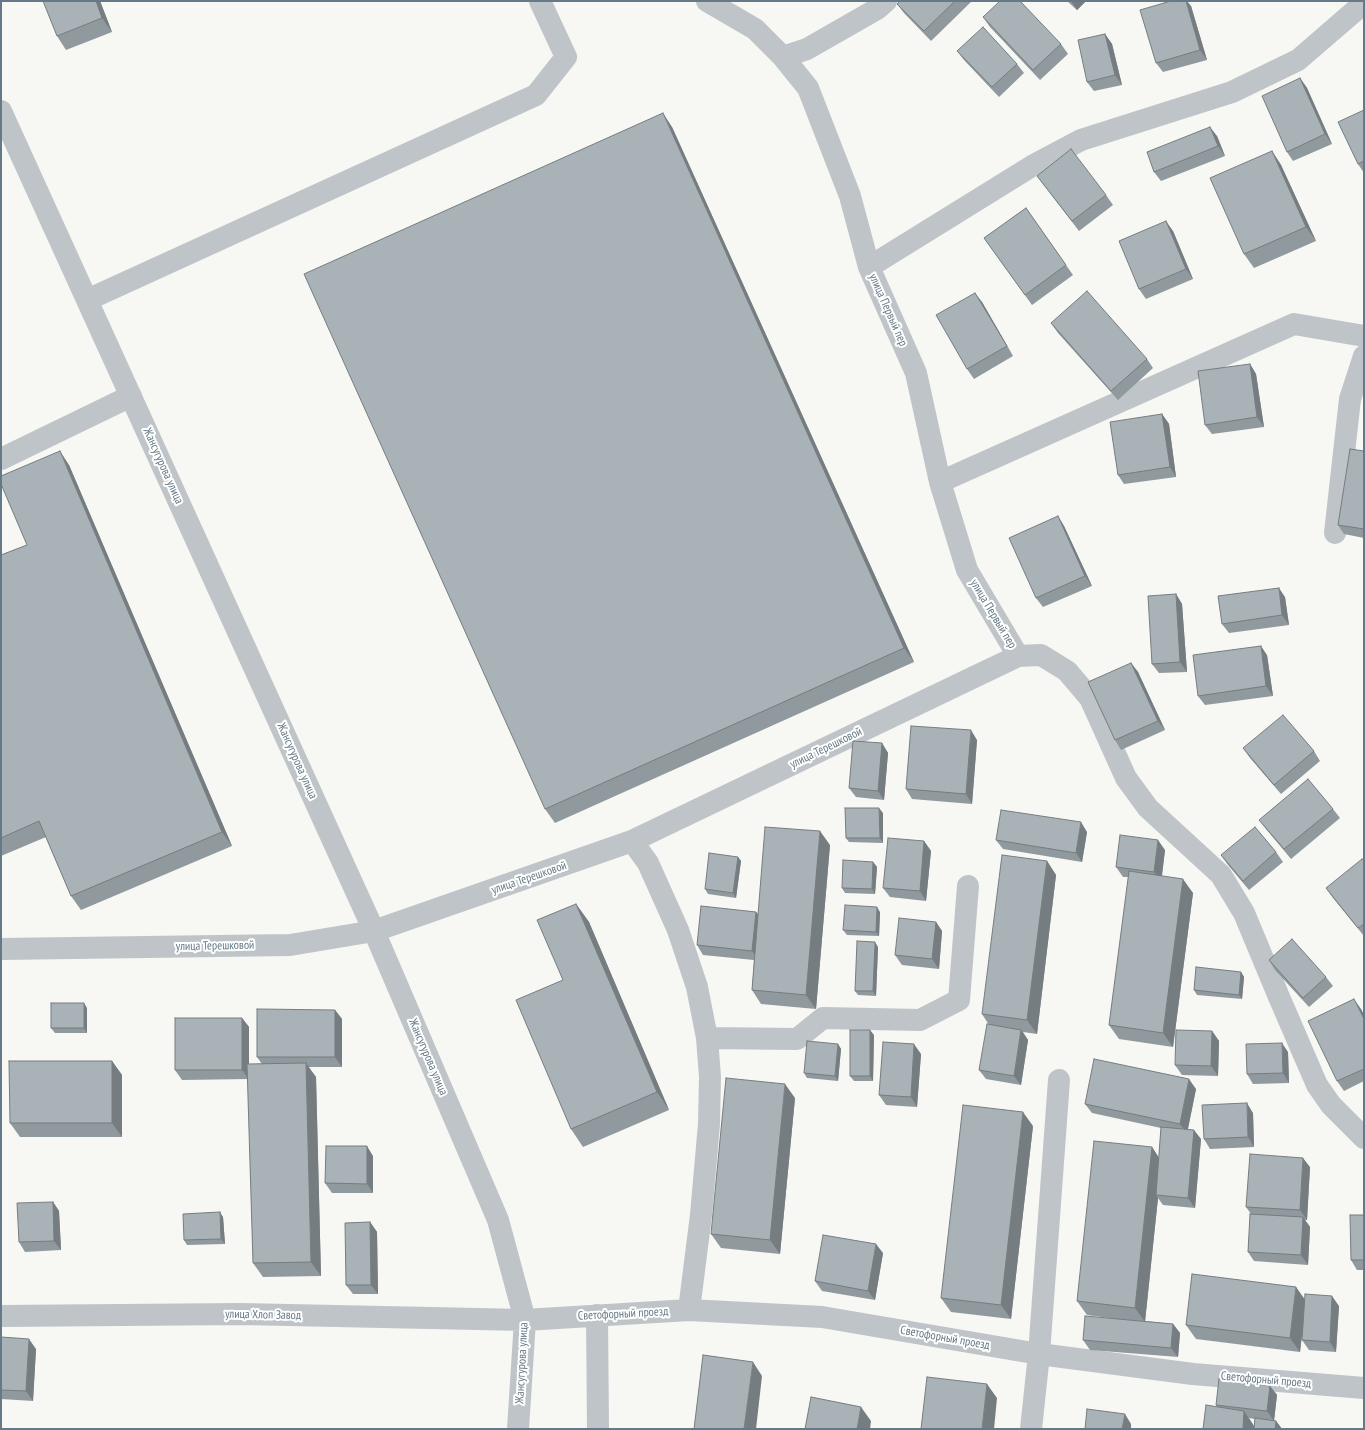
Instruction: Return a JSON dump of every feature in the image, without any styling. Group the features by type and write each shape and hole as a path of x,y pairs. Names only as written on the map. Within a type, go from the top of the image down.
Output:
{"street":[{"path":"87,300 536,95 566,57 540,1"},
{"name":"улица Первый пер","path":"707,1 755,29 783,57 808,88 850,196 869,267 916,373 940,482 967,570 1018,656"},
{"path":"783,57 807,49 877,9 886,1"},
{"path":"869,267 1032,166 1082,140 1232,92 1298,60 1364,3"},
{"name":"Жансугурова улица","path":"1,111 374,931 498,1220 525,1320 518,1429"},
{"path":"940,482 1294,324 1364,336"},
{"path":"1335,532 1350,399 1364,356"},
{"path":"1,459 131,396"},
{"path":"1018,656 1041,655 1067,671 1090,698 1126,778 1148,808 1221,875 1244,913 1317,1085 1331,1105 1364,1138"},
{"name":"улица Терешковой","path":"1,948 290,945 374,931 632,841 1018,656"},
{"path":"632,841 648,863 678,930 697,987 707,1038 710,1077 710,1124 701,1215 689,1310"},
{"path":"707,1038 797,1039 823,1018 920,1020 959,1000 968,886"},
{"path":"1031,1429 1039,1354 1059,1080"},
{"name":"Светофорный проезд","path":"525,1320 689,1310 822,1316 1039,1354 1193,1374 1364,1388"},
{"name":"улица Хлоп Завод","path":"1,1316 241,1314 525,1320"},
{"path":"597,1315 598,1429"}],"building":[{"path":"43,1 96,1 102,18 57,36"},
{"path":"900,1 955,1 924,31 897,4"},
{"path":"1000,1 1020,1 1061,44 1033,70 983,17"},
{"path":"1171,1 1186,1 1200,50 1156,63 1140,10"},
{"path":"983,27 1017,64 992,87 957,51"},
{"path":"1105,34 1115,75 1087,82 1078,40"},
{"path":"1300,78 1325,134 1287,152 1262,96"},
{"path":"1364,110 1364,161 1358,164 1338,122"},
{"path":"663,113 904,648 545,809 304,274"},
{"path":"1210,127 1218,146 1154,172 1147,152"},
{"path":"1071,149 1106,195 1072,221 1037,176"},
{"path":"1272,151 1306,227 1244,254 1210,178"},
{"path":"1026,208 1066,265 1025,295 984,238"},
{"path":"1166,221 1186,269 1139,289 1119,241"},
{"path":"1087,291 1147,359 1111,391 1051,323"},
{"path":"975,293 1007,346 967,369 936,315"},
{"path":"1250,364 1257,417 1205,425 1198,371"},
{"path":"1162,414 1170,467 1118,475 1110,422"},
{"path":"1350,449 1364,451 1364,529 1338,525"},
{"path":"60,451 222,832 71,896 39,821 1,838 1,555 27,545 1,484 1,476"},
{"path":"1058,516 1085,576 1036,598 1009,538"},
{"path":"1279,588 1282,615 1222,624 1218,596"},
{"path":"1176,594 1180,662 1152,664 1148,596"},
{"path":"1261,646 1266,686 1198,696 1193,655"},
{"path":"1131,663 1158,721 1115,740 1088,682"},
{"path":"1283,715 1314,751 1274,785 1243,748"},
{"path":"911,726 971,730 966,794 906,789"},
{"path":"853,741 882,743 878,791 849,788"},
{"path":"1308,779 1333,809 1284,849 1259,820"},
{"path":"845,808 879,808 880,838 846,838"},
{"path":"1001,810 1081,822 1076,853 996,840"},
{"path":"765,827 820,831 806,995 752,990"},
{"path":"1255,827 1276,852 1243,881 1221,855"},
{"path":"1120,835 1158,840 1154,872 1116,867"},
{"path":"888,838 924,841 920,891 883,888"},
{"path":"709,853 738,857 733,893 705,889"},
{"path":"1002,855 1047,861 1027,1020 982,1014"},
{"path":"1362,859 1364,861 1364,924 1358,928 1326,888"},
{"path":"843,860 873,862 872,889 842,888"},
{"path":"1129,871 1183,879 1163,1033 1109,1025"},
{"path":"576,904 657,1092 571,1129 516,1000 563,980 537,920"},
{"path":"845,905 877,907 876,932 843,930"},
{"path":"701,906 756,912 752,951 697,945"},
{"path":"899,918 936,922 932,959 895,955"},
{"path":"1292,939 1326,977 1303,998 1269,960"},
{"path":"857,941 875,942 873,991 855,991"},
{"path":"1196,967 1241,972 1239,995 1194,990"},
{"path":"1354,999 1364,1019 1364,1069 1337,1081 1308,1021"},
{"path":"51,1003 84,1003 84,1028 51,1028"},
{"path":"257,1009 335,1010 335,1057 257,1057"},
{"path":"175,1018 242,1018 242,1070 175,1070"},
{"path":"987,1024 1021,1030 1014,1076 979,1070"},
{"path":"850,1030 870,1030 870,1076 850,1076"},
{"path":"1176,1030 1212,1031 1211,1066 1175,1065"},
{"path":"807,1041 838,1044 835,1076 804,1073"},
{"path":"883,1042 914,1044 911,1097 879,1095"},
{"path":"1282,1043 1283,1073 1247,1074 1246,1044"},
{"path":"1094,1059 1189,1079 1180,1124 1085,1104"},
{"path":"9,1061 112,1061 112,1123 10,1123"},
{"path":"306,1063 311,1262 253,1263 247,1064"},
{"path":"726,1078 785,1084 770,1240 711,1234"},
{"path":"1247,1103 1248,1137 1204,1139 1202,1105"},
{"path":"963,1105 1023,1112 1001,1305 941,1298"},
{"path":"1161,1127 1194,1130 1188,1198 1156,1195"},
{"path":"1094,1141 1152,1147 1135,1308 1077,1301"},
{"path":"326,1146 367,1146 367,1184 325,1183"},
{"path":"1250,1154 1303,1158 1300,1210 1246,1207"},
{"path":"53,1202 54,1241 19,1242 17,1203"},
{"path":"220,1212 221,1239 184,1240 183,1214"},
{"path":"1250,1214 1303,1217 1301,1255 1248,1252"},
{"path":"1350,1215 1364,1215 1364,1260 1351,1260"},
{"path":"370,1222 371,1285 346,1285 345,1223"},
{"path":"823,1235 876,1244 868,1291 815,1281"},
{"path":"1192,1274 1296,1287 1290,1338 1186,1325"},
{"path":"1305,1294 1332,1296 1330,1342 1302,1340"},
{"path":"1085,1316 1173,1324 1171,1348 1083,1340"},
{"path":"1,1337 29,1339 26,1391 1,1390"},
{"path":"703,1355 753,1362 744,1429 694,1429"},
{"path":"927,1377 987,1384 982,1429 921,1429"},
{"path":"1219,1379 1270,1386 1267,1411 1216,1405"},
{"path":"811,1397 861,1407 857,1429 805,1429"},
{"path":"1206,1405 1244,1411 1243,1429 1203,1429"},
{"path":"1087,1409 1125,1414 1122,1429 1085,1429"},
{"path":"1255,1418 1276,1421 1275,1429 1254,1429"}]}
